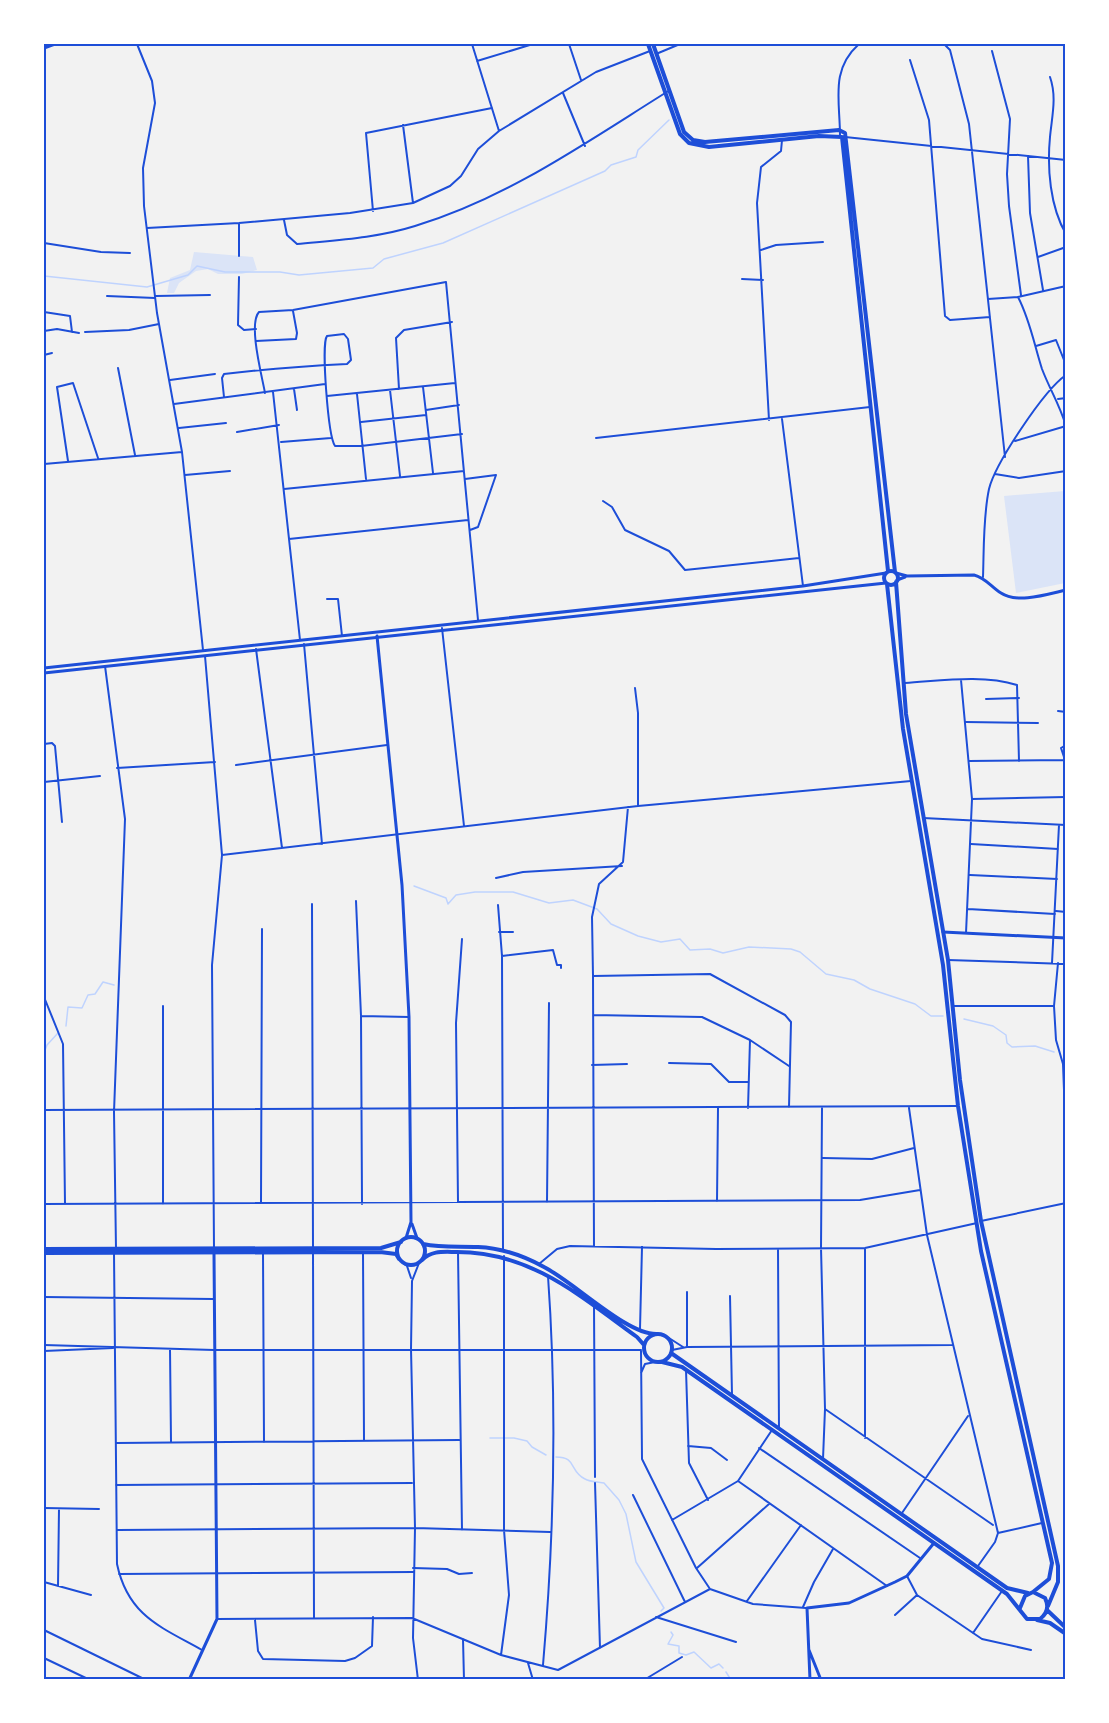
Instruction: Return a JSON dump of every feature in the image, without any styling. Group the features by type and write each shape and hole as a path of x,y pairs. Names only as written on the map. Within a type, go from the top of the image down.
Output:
{"main road":[{"path":"44,45 55,44"},
{"path":"648,44 684,132 699,141 842,136"},
{"path":"653,44 680,134 689,143 709,147 842,136"},
{"path":"842,136 897,581 903,683 950,1014 958,1106 979,1222 1052,1569 1046,1583 1022,1600 1020,1608"},
{"path":"870,371 887,583 911,781 948,960 952,1006 950,1014"},
{"path":"44,670 105,666 300,640 803,586 887,572 907,576 967,573 982,577 998,592 1008,597 1043,596 1065,590"},
{"path":"44,670 887,583 907,576"},
{"path":"377,636 402,885 410,1017 411,1222 406,1238 397,1248 401,1261"},
{"path":"943,932 1065,938"},
{"path":"951,1023 979,1222"},
{"path":"411,1222 425,1252 420,1262"},
{"path":"406,1238 417,1238"},
{"path":"44,1251 313,1250 381,1248 401,1242"},
{"path":"423,1244 503,1254 538,1264 640,1332 669,1338 672,1351 732,1396 1012,1591 1031,1593 1045,1598 1048,1608 1065,1628"},
{"path":"214,1251 263,1253 313,1250 392,1253 411,1266 436,1252 503,1254 548,1275 594,1306 640,1339 647,1357 655,1362 672,1363 686,1370 1002,1590 1020,1608 1024,1616 1050,1623 1065,1634"},
{"path":"189,1680 217,1619 214,1251"},
{"path":"643,1347 649,1337 657,1334"},
{"path":"662,1362 672,1351"},
{"path":"1025,1435 1058,1566 1058,1582 1048,1608 1043,1617 1036,1620"},
{"path":"810,1680 805,1608 849,1603 907,1576 934,1543"},
{"path":"807,1645 821,1680"}],"street":[{"path":"136,44 152,81 155,103 142,168 147,228 159,324 185,475 215,762 222,855 217,890 212,965 214,1251"},
{"path":"472,44 499,131"},
{"path":"477,61 533,44"},
{"path":"569,44 581,80"},
{"path":"656,54 681,44"},
{"path":"859,44 844,59 839,72 842,136 1065,160"},
{"path":"944,44 950,50 967,108 1005,457"},
{"path":"147,228 239,223 373,211 412,203 450,186 460,176 478,149 499,131 581,80 650,51"},
{"path":"992,51 1010,118 1009,206 1020,296 1035,346 1051,389 1058,399 1065,426 1014,441"},
{"path":"910,60 929,120 945,316 950,320 990,317"},
{"path":"1050,77 1055,91 1048,159 1055,208 1065,234"},
{"path":"284,219 286,235 297,244 368,237 414,227 460,211 585,146 667,92"},
{"path":"563,93 585,146"},
{"path":"373,211 366,133 492,108"},
{"path":"403,125 412,203"},
{"path":"769,420 757,203 759,172 763,165 781,151 782,140"},
{"path":"1028,156 1028,192 1043,290"},
{"path":"239,223 239,256"},
{"path":"774,239 776,244"},
{"path":"761,250 776,244 823,242"},
{"path":"44,243 101,252 130,253"},
{"path":"1038,257 1065,248"},
{"path":"239,278 239,327 256,329"},
{"path":"742,279 763,280"},
{"path":"265,393 256,341 256,314 293,310 446,282 452,322 478,621"},
{"path":"988,299 1020,296 1065,286"},
{"path":"107,296 210,295"},
{"path":"256,341 296,339 293,310"},
{"path":"44,312 70,316 72,332"},
{"path":"399,389 396,338 399,334 404,330 452,322"},
{"path":"85,332 129,330 159,324"},
{"path":"44,332 57,329 79,333"},
{"path":"224,397 223,375 261,370 326,365 350,362 347,335 324,337 326,365 326,384 331,438 335,446 361,446 462,434"},
{"path":"1035,346 1056,340 1065,365"},
{"path":"44,355 52,353"},
{"path":"118,368 135,455"},
{"path":"169,380 215,374"},
{"path":"982,577 988,492 995,474 1014,441 1051,389 1065,375"},
{"path":"327,396 457,382"},
{"path":"68,461 57,387 73,383 98,458"},
{"path":"174,404 326,384"},
{"path":"423,386 433,473"},
{"path":"294,389 297,411"},
{"path":"390,390 400,476"},
{"path":"273,392 281,442 300,640"},
{"path":"357,394 366,479"},
{"path":"1058,399 1065,398"},
{"path":"426,410 459,405"},
{"path":"596,438 782,419 872,407"},
{"path":"359,422 426,415"},
{"path":"782,419 803,586"},
{"path":"178,429 226,423"},
{"path":"237,432 279,425"},
{"path":"281,442 331,438"},
{"path":"44,464 182,452"},
{"path":"185,475 230,471"},
{"path":"284,489 464,471"},
{"path":"995,474 1019,478 1065,471"},
{"path":"465,479 496,475 484,516 478,527 470,530"},
{"path":"603,501 612,507 625,530 669,551 685,570 799,558"},
{"path":"289,539 468,520"},
{"path":"327,599 338,599 342,636"},
{"path":"442,628 464,826"},
{"path":"304,644 322,844"},
{"path":"256,649 282,848"},
{"path":"105,666 125,819 125,869 114,1112 116,1485 119,1574 142,1615 204,1651"},
{"path":"961,680 972,799 966,933"},
{"path":"903,683 961,680 1014,684 1019,688 1019,761"},
{"path":"635,688 638,713 638,806"},
{"path":"986,699 1019,698"},
{"path":"1058,711 1065,712"},
{"path":"966,722 1038,723"},
{"path":"44,744 55,746 62,822"},
{"path":"236,765 389,745"},
{"path":"969,761 1065,762 1061,748 1065,745"},
{"path":"117,768 215,762"},
{"path":"44,782 100,777"},
{"path":"222,855 628,807 911,781"},
{"path":"972,799 1065,797"},
{"path":"622,866 628,807"},
{"path":"923,818 1065,825"},
{"path":"1052,963 1059,825"},
{"path":"971,844 1058,849"},
{"path":"496,878 523,872 622,866"},
{"path":"594,1246 591,1015 593,912 601,880 622,866"},
{"path":"970,875 1058,879"},
{"path":"356,901 361,1016 362,1204"},
{"path":"312,904 311,1203 314,1349 314,1618"},
{"path":"498,905 502,956 504,1530 509,1595 501,1655"},
{"path":"968,909 1065,912"},
{"path":"261,1203 262,929"},
{"path":"499,932 513,932"},
{"path":"458,1202 456,1023 462,939"},
{"path":"502,956 553,950 557,965 561,965 561,968"},
{"path":"948,960 1065,964"},
{"path":"1058,963 1054,1006 1056,1040 1063,1064 1065,1142"},
{"path":"592,978 699,974 719,977 789,1018 789,1107"},
{"path":"44,996 61,1035 65,1064 65,1204"},
{"path":"547,1202 547,1013 549,1003"},
{"path":"163,1006 163,1204"},
{"path":"952,1006 1054,1006"},
{"path":"591,1015 702,1017 750,1040 789,1066"},
{"path":"361,1016 410,1017"},
{"path":"748,1108 750,1040"},
{"path":"669,1063 711,1064 729,1082 748,1082"},
{"path":"592,1065 627,1064"},
{"path":"44,1110 162,1112 262,1109 958,1106"},
{"path":"908,1107 927,1235 968,1416 994,1525 998,1533 995,1542 978,1566"},
{"path":"717,1201 718,1108"},
{"path":"822,1108 821,1248 825,1409 823,1459"},
{"path":"822,1158 872,1159 914,1148"},
{"path":"44,1204 872,1200 920,1190"},
{"path":"538,1264 557,1249 594,1246 865,1248 1065,1203"},
{"path":"640,1332 642,1246"},
{"path":"865,1248 865,1438"},
{"path":"778,1249 779,1429"},
{"path":"363,1252 363,1440"},
{"path":"458,1252 462,1530"},
{"path":"263,1253 264,1442"},
{"path":"401,1261 409,1270 412,1281 412,1483 415,1528 412,1618 418,1680"},
{"path":"412,1281 420,1262"},
{"path":"543,1665 549,1599 550,1532 552,1348 548,1275"},
{"path":"685,1347 687,1292"},
{"path":"730,1296 732,1396"},
{"path":"44,1297 213,1299"},
{"path":"594,1306 595,1477"},
{"path":"669,1338 685,1347"},
{"path":"44,1345 108,1345 115,1348"},
{"path":"672,1351 685,1347 952,1346"},
{"path":"44,1351 115,1348 214,1350 643,1347 640,1376 642,1460 696,1569 710,1589 747,1602 805,1608 814,1582 833,1549"},
{"path":"170,1349 171,1442"},
{"path":"640,1376 645,1364 655,1362"},
{"path":"686,1370 689,1463 708,1500"},
{"path":"825,1409 994,1525"},
{"path":"902,1514 968,1416"},
{"path":"672,1521 738,1480 772,1430"},
{"path":"116,1443 459,1440"},
{"path":"688,1446 711,1448 727,1460"},
{"path":"759,1448 920,1558"},
{"path":"738,1480 887,1586"},
{"path":"116,1485 412,1483"},
{"path":"595,1483 600,1648"},
{"path":"633,1496 685,1602"},
{"path":"696,1569 769,1504"},
{"path":"44,1508 99,1509"},
{"path":"58,1586 59,1509"},
{"path":"998,1533 1043,1523"},
{"path":"747,1602 801,1525"},
{"path":"117,1530 415,1528 550,1532"},
{"path":"119,1574 314,1573 447,1569 459,1574 472,1573"},
{"path":"907,1576 917,1595 973,1633 993,1643 1031,1650"},
{"path":"44,1582 91,1595"},
{"path":"217,1619 412,1618 501,1655 528,1664 543,1665 558,1670 710,1589"},
{"path":"973,1633 1002,1590"},
{"path":"895,1615 917,1595"},
{"path":"255,1619 258,1651 263,1659 334,1661 355,1658 372,1646 374,1617"},
{"path":"656,1617 736,1642"},
{"path":"44,1630 146,1680"},
{"path":"463,1640 464,1680"},
{"path":"644,1680 682,1657"},
{"path":"44,1658 90,1680"},
{"path":"528,1664 533,1680"}],"shaded area":[{"path":"194,252 253,257 257,270 242,274 218,274 208,269 196,271 179,283 174,293 167,293 170,278 190,270"},
{"path":"1065,491 1065,583 1016,593 1004,496"}],"waterway":[{"path":"44,276 147,287 188,275 197,266 225,272 280,272 299,275 373,268 384,259 443,243 605,171 611,165 636,157 638,150 669,120"},
{"path":"414,886 446,898 448,904 456,895 475,892 513,892 549,903 573,900 597,909 611,924 638,936 661,942 680,939 690,950 710,949 723,953 749,947 791,949 800,952 826,974 854,980 870,989 915,1004 931,1016 943,1016"},
{"path":"66,1026 68,1007 82,1008 88,995 95,994 103,982 114,985"},
{"path":"964,1019 993,1026 1006,1035 1007,1043 1012,1047 1035,1046 1054,1052"},
{"path":"44,1053 47,1045 58,1033"},
{"path":"490,1438 514,1438 527,1441 532,1447 546,1455"},
{"path":"556,1457 567,1459 585,1479 604,1483 619,1500 626,1514 636,1562 664,1608 661,1611"},
{"path":"671,1632 673,1635 668,1644 679,1646 679,1653 686,1655 694,1652 711,1668 719,1664 723,1668"},
{"path":"726,1672 731,1680"}]}
